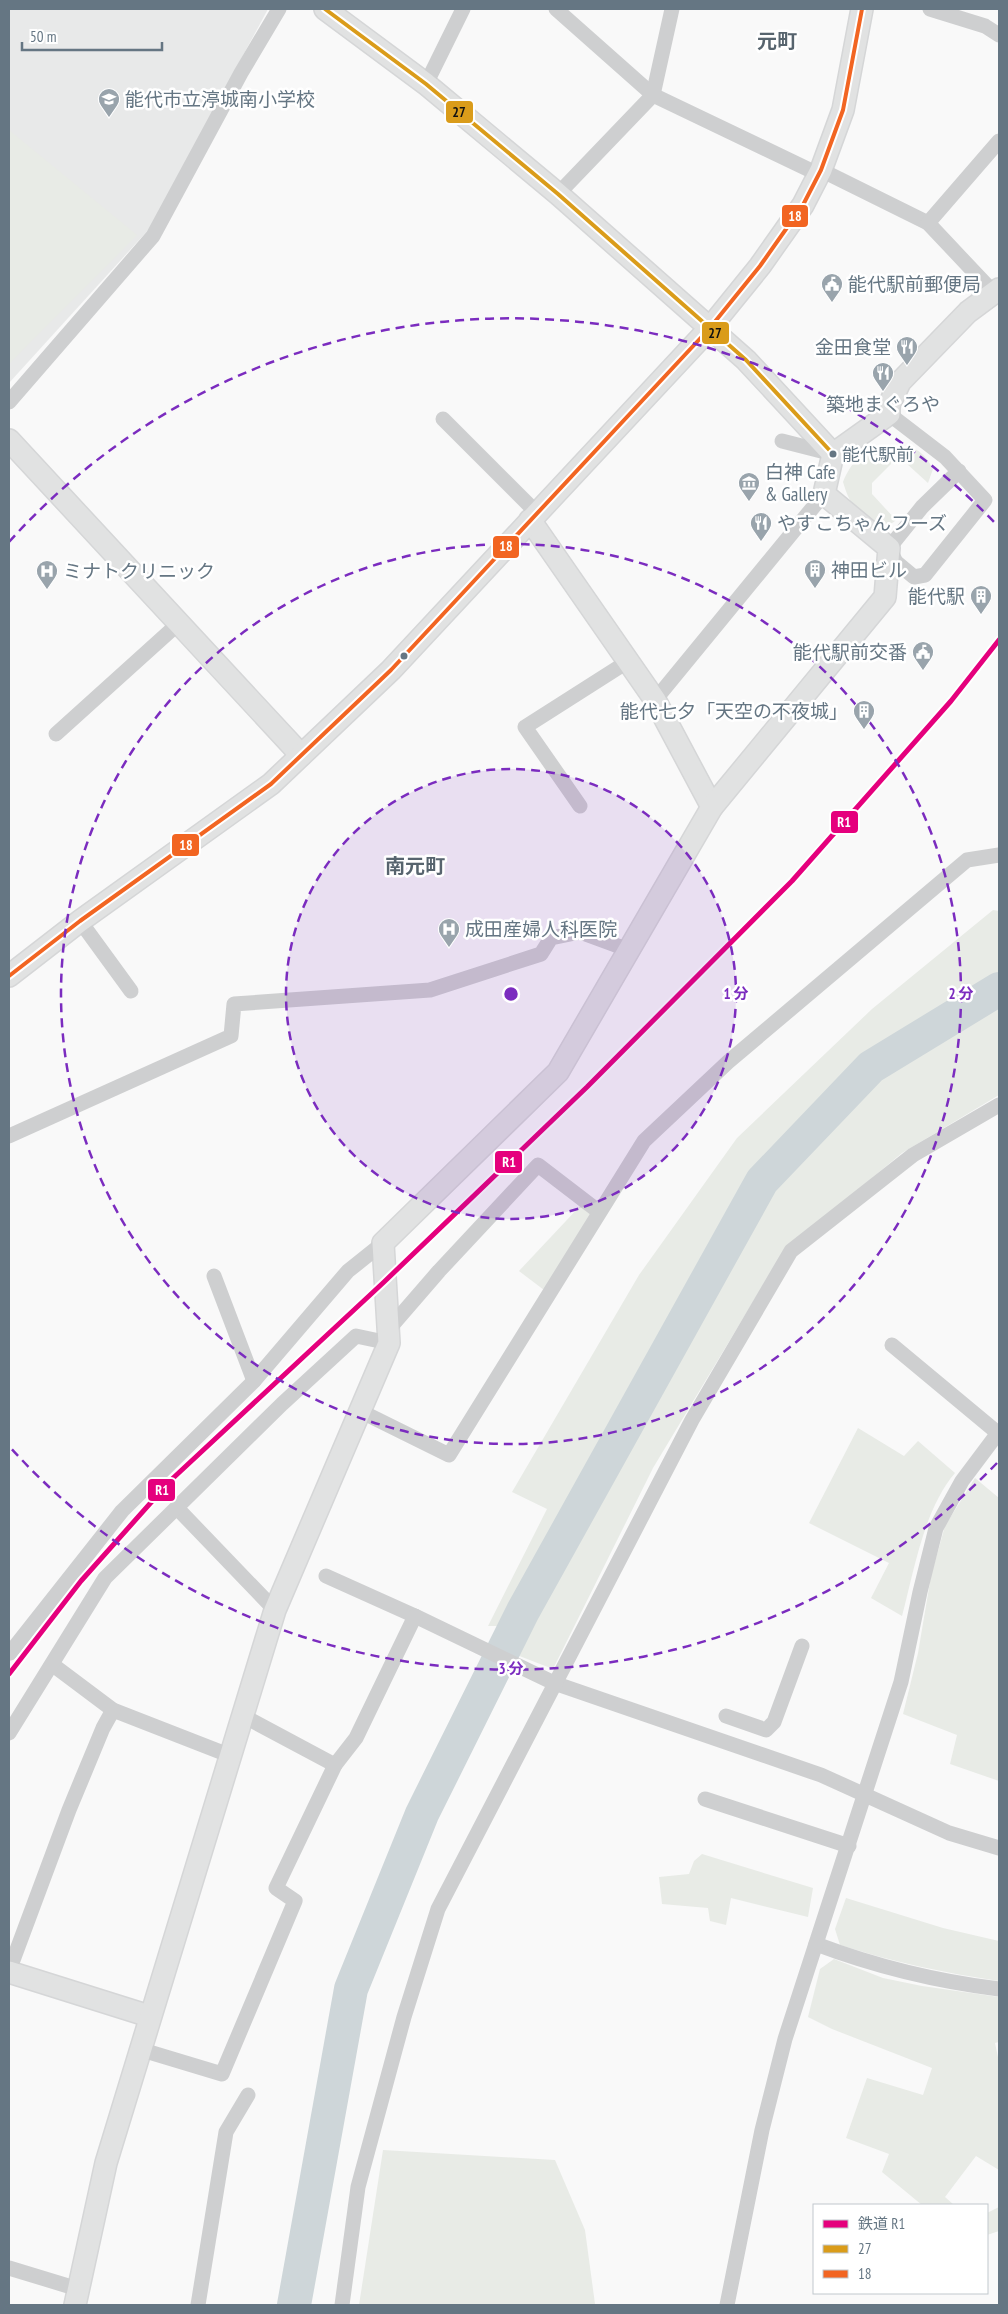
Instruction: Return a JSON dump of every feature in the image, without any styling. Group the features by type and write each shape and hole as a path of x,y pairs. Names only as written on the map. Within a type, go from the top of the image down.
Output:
{"street":[{"path":"9,402 153,236 241,73 279,9"},
{"path":"325,9 426,84 558,194 746,360 833,454"},
{"path":"426,84 463,9"},
{"path":"556,9 653,95 928,223 996,290 968,312 900,382 889,405 889,414"},
{"path":"558,194 653,95 672,9"},
{"path":"11,971 270,784 391,670 709,329 760,266 803,205 819,172 843,110 862,9"},
{"path":"930,9 985,26 999,35"},
{"path":"928,223 999,141"},
{"path":"654,700 824,494 833,454 889,414"},
{"path":"824,494 889,548 896,562 914,577 925,575 992,498 959,471 946,457 889,414"},
{"path":"443,419 533,516 627,662 654,700 712,807"},
{"path":"9,440 301,755"},
{"path":"782,441 833,454"},
{"path":"9,1653 122,1511 254,1381 348,1270 383,1243 558,1072 712,807 885,598 889,548 922,507 959,471"},
{"path":"56,734 179,623"},
{"path":"580,806 524,727 627,662"},
{"path":"360,1411 449,1455 598,1212 644,1141 728,1062 967,860 999,855"},
{"path":"80,921 131,991"},
{"path":"9,1136 231,1036 234,1004 430,990 541,954 551,938 580,932 629,950"},
{"path":"342,2305 358,2187 404,2017 438,1909 548,1679 692,1420 791,1251 912,1156 999,1105"},
{"path":"9,2268 76,2297 106,2163 139,2049 275,1610 360,1411 389,1336 439,1271 538,1165 598,1212"},
{"path":"383,1243 389,1336"},
{"path":"214,1276 254,1381"},
{"path":"9,1733 105,1578 282,1404 356,1336 389,1336"},
{"path":"726,2305 762,2130 784,2039 902,1682 920,1592 936,1528 962,1481 999,1433 892,1345"},
{"path":"177,1508 275,1610"},
{"path":"326,1576 548,1679 821,1775 949,1833 999,1848"},
{"path":"139,2049 222,2074 295,1901 276,1888 335,1765 356,1738 415,1616"},
{"path":"726,1716 766,1730 774,1722 802,1646"},
{"path":"52,1666 114,1710 230,1756"},
{"path":"114,1710 103,1728 69,1810 9,1971 150,2016"},
{"path":"243,1714 248,1719 335,1765"},
{"path":"706,1799 848,1846"},
{"path":"816,1944 896,1971 946,1982 999,1989"},
{"path":"198,2305 226,2132 248,2095"}],"shaded area":[{"name":"能代市立渟城南小学校","path":"9,9 268,9 150,228 9,383"},
{"path":"9,130 137,235 9,364"},
{"path":"885,445 889,450 891,464 872,483 872,494 896,520 891,524 878,523 871,520 859,510 850,500 843,482 850,468 859,458 877,447"},
{"path":"905,447 918,451 931,465 933,469 928,483 906,463 902,455"},
{"path":"993,910 999,911 999,1095 902,1153 783,1252 653,1468 553,1669 509,1652 523,1626 488,1626 547,1509 512,1492 639,1275 737,1138 872,1009"},
{"path":"580,1206 591,1215 544,1290 519,1271"},
{"path":"858,1428 904,1456 918,1441 955,1473 935,1504 928,1522 921,1541 902,1616 871,1598 889,1563 809,1523"},
{"path":"975,1478 999,1498 999,1781 950,1764 957,1735 903,1714 918,1653 931,1576 945,1526"},
{"path":"702,1854 813,1888 808,1917 731,1898 726,1925 710,1921 708,1908 662,1904 659,1877 689,1874 694,1861"},
{"path":"846,1898 943,1928 999,1941 999,1981 919,1966 840,1945 835,1929"},
{"path":"834,1959 883,1978 922,1986 999,1997 999,2042 995,2043 999,2062 999,2170 976,2156 945,2197 953,2204 921,2204 882,2172 889,2154 846,2138 867,2078 923,2095 932,2068 832,2029 808,2017 820,1969"},
{"path":"383,2150 555,2160 585,2230 595,2304 359,2305"},
{"path":"999,2207 999,2231 988,2235 988,2212"}],"waterway":[{"path":"294,2305 351,1989 422,1814 523,1611 762,1181 871,1067 999,989"}],"rail line":[{"name":"R1","path":"9,1674 81,1581 171,1480 384,1282 587,1087 792,881 951,701 999,640"}],"transit line":[{"name":"27","path":"325,9 426,84 558,194 746,360 833,454"},
{"name":"18","path":"9,976 80,921 271,784 391,670 709,329 760,266 803,205 821,170 843,110 862,9"}],"place":[{"name":"能代市立渟城南小学校","path":"109,118"},
{"name":"能代駅前郵便局","path":"832,303"},
{"name":"金田食堂","path":"907,366"},
{"name":"築地まぐろや","path":"883,392"},
{"name":"能代駅前","path":"833,454"},
{"name":"白神 Cafe & Gallery","path":"749,502"},
{"name":"やすこちゃんフーズ","path":"761,542"},
{"name":"神田ビル","path":"815,589"},
{"name":"ミナトクリニック","path":"47,590"},
{"name":"能代駅","path":"981,615"},
{"name":"能代駅前交番","path":"923,671"},
{"name":"能代七夕「天空の不夜城」","path":"864,730"},
{"name":"成田産婦人科医院","path":"449,948"}],"district":[{"name":"元町","path":"777,41"},
{"name":"南元町","path":"415,866"}]}
